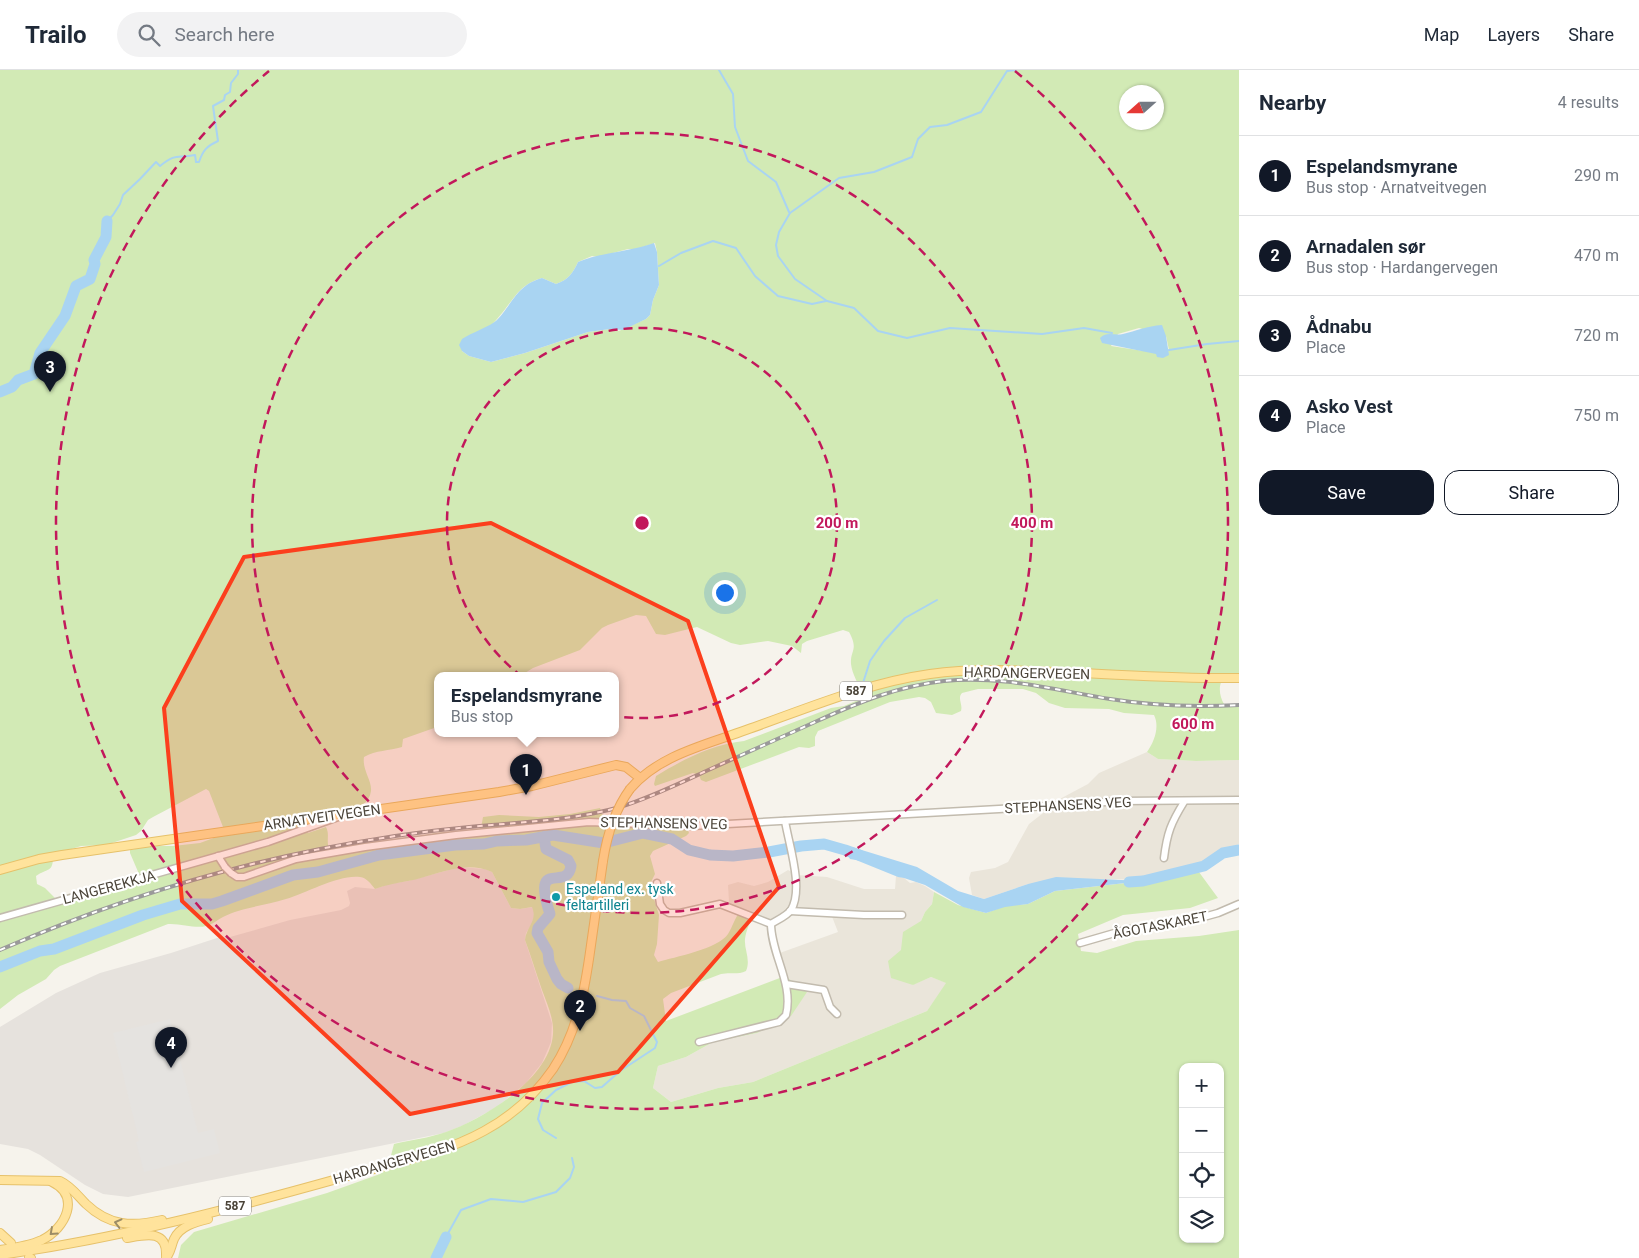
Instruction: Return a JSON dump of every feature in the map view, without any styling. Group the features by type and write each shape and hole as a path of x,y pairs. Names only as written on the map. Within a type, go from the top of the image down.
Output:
{"main road":[{"name":"HARDANGERVEGEN","path":"0,1255 64,1246 164,1225 252,1202 413,1158 461,1142 502,1120 534,1093 563,1052 578,1015 586,980 603,861 614,817 621,801 640,778 662,762 693,749 848,694 896,679 959,671 1006,670 1239,678"},
{"name":"ARNATVEITVEGEN","path":"0,870 62,854 517,789 616,765 626,766 640,778"},
{"name":"587","path":"0,1180 60,1181 67,1184 100,1215 113,1222 126,1225 155,1222 223,1204 252,1202"},
{"path":"0,1250 36,1242 48,1236 59,1227 67,1210 67,1196 60,1186 48,1180"},
{"name":"587","path":"166,1258 170,1253 177,1234 189,1225 255,1206 288,1192"},
{"path":"0,1233 11,1243"},
{"name":"587","path":"64,1246 82,1247 153,1235 159,1237 166,1245 166,1258"}],"street":[{"name":"STEPHANSENS VEG","path":"218,856 231,873 237,877 244,877 296,859 365,847 456,835 589,822 691,826 1121,801 1184,802 1239,800"},
{"path":"1164,858 1166,840 1172,821 1184,802"},
{"name":"LANGEREKKJA","path":"0,918 268,842 348,814"},
{"path":"785,821 796,892 790,911"},
{"path":"657,883 660,904 669,913 680,914 720,904 771,924"},
{"name":"ÅGOTASKARET","path":"1080,943 1125,930 1200,918 1239,904"},
{"path":"771,924 790,911 902,915"},
{"path":"698,1042 780,1022 787,1012 786,984 772,940 771,924"},
{"path":"786,984 824,990 830,1008 837,1014"}],"highlighted area":[{"path":"491,523 688,621 779,887 618,1072 410,1114 182,901 164,708 244,557"}],"shaded area":[{"path":"1147,752 1158,759 1196,761 1239,760 1239,844 1229,848 1204,866 1143,881 1118,879 1028,884 984,899 972,895 969,878 971,872 995,868 1008,862 1029,824 1056,801 1088,784 1099,773"},
{"path":"460,867 485,869 492,872 511,908 533,907 535,916 526,933 525,940 552,1023 551,1042 542,1063 526,1083 497,1107 464,1125 444,1133 128,1197 103,1194 85,1185 28,1149 0,1144 0,1027 56,993 100,973 217,938 230,937 290,920 341,910 349,906 350,903 347,891 355,887 375,889"},
{"path":"788,870 797,875 827,877 864,889 895,889 896,876 904,878 910,883 916,882 934,892 932,904 925,912 921,921 912,985 931,977 947,983 927,1011 753,1082 718,1088 671,1102 653,1088 658,1066 686,1057 713,1042 757,1033 785,976 777,954 838,932 831,914 789,911 771,922 728,904 728,885 738,882 754,886 768,882"},
{"path":"170,1019 198,1133 214,1129 220,1153 144,1172 136,1142 139,1141 113,1033"}],"green space":[{"path":"0,70 1239,70 1239,678 1222,680 1220,689 1224,704 1231,706 1239,704 1239,760 1196,761 1158,759 1147,752 1155,734 1156,720 1154,715 1124,713 1109,709 1065,708 1049,703 1036,693 1023,689 978,689 962,693 960,697 961,711 952,715 936,713 931,702 925,698 919,697 890,702 818,731 815,737 815,746 809,748 799,747 706,782 701,780 699,775 693,773 655,786 656,776 676,764 709,749 744,741 831,708 844,706 863,698 863,695 852,668 851,659 854,646 849,632 843,630 807,641 802,644 801,653 792,646 768,641 740,645 731,643 697,627 665,635 656,634 646,616 636,615 602,628 580,650 526,672 434,672 434,728 403,739 402,747 373,753 364,757 364,766 371,791 363,805 347,810 313,815 302,821 308,833 326,827 329,849 332,850 399,841 436,833 459,831 468,834 481,828 483,817 499,815 539,817 570,814 600,808 603,816 625,820 640,818 669,822 684,819 689,833 653,851 650,856 655,874 651,882 651,889 659,915 657,944 654,955 658,962 706,948 723,939 728,934 741,910 753,915 745,939 748,959 746,971 721,974 671,993 663,999 666,1021 785,976 807,992 791,1016 757,1033 713,1042 686,1057 658,1066 653,1088 671,1102 718,1088 753,1082 927,1011 946,983 931,977 913,985 891,978 888,961 901,950 903,932 921,921 925,912 932,904 934,892 958,905 986,913 1005,906 1028,904 1055,891 1143,881 1196,868 1218,898 1190,908 1123,915 1078,934 1081,951 1097,953 1136,941 1199,936 1239,930 1239,1258 178,1258 181,1245 194,1232 327,1193 380,1174 388,1167 394,1144 440,1134 461,1126 495,1107 528,1081 549,1051 553,1034 550,1011 525,940 534,916 532,907 511,908 492,872 481,868 460,868 375,889 369,882 360,877 343,878 286,899 238,911 202,927 168,924 60,966 46,979 18,995 0,1009","holes":["655,243 659,285 650,315 646,319 619,331 610,329 588,332 491,362 469,356 462,351 493,323 521,289 534,281 542,278 556,284 570,276 578,262 592,256 598,257 628,249 637,249","1139,328 1166,336 1169,350 1144,351 1111,346 1118,334","206,789 209,791 223,827 219,836 200,843 151,846 130,850 139,874 103,888 57,900 45,888 37,884 36,876 51,868 53,857 56,854 81,846 106,845 136,835 148,820"]}],"water":[{"path":"654,243 657,252 659,285 650,315 646,319 623,330 610,329 588,332 491,362 469,356 462,351 459,345 462,339 497,320 516,295 534,281 542,278 556,284 570,276 578,262"},
{"path":"1162,325 1169,355 1163,358 1157,357 1156,354 1102,343 1100,338 1108,334 1123,334 1146,327"},
{"path":"852,847 917,867 958,891 984,899 1056,877 1143,881 1055,891 1028,904 1005,907 986,913 963,907 925,885 850,859 845,848"}],"waterway":[{"path":"107,221 120,204 123,195 156,162 160,166 174,157 195,155 196,162 199,162 206,149 218,141 213,106 224,100 225,95 230,92 231,83 238,74 238,70"},
{"path":"719,70 733,94 735,127 748,161 776,182 789,212"},
{"path":"1016,70 1007,71 981,112 947,125 930,127 918,139 912,157 874,172 839,178 790,213 779,232 776,245 778,256 795,279 827,301 854,308 878,331 907,338 950,328 1042,334 1084,328 1112,333"},
{"path":"0,392 12,387 18,380 34,374 40,353 65,316 76,286 90,279 95,264 94,260 106,237 107,221"},
{"path":"659,266 681,253 713,241 736,248 755,276 778,296 812,304 826,301"},
{"path":"1169,350 1239,341"},
{"path":"863,683 870,661 884,641 905,618 937,600"},
{"path":"0,967 40,951 54,949 143,915 180,904 212,904 293,875 318,872 379,855 455,845 526,840 553,835 604,843 643,833 672,839 689,850 710,855 733,856 824,844 859,855"},
{"path":"544,837 546,849 568,860 571,866 568,873 563,877 547,880 545,896 550,914 538,928 537,933 548,952 549,962 557,979 568,988"},
{"path":"1129,882 1143,881 1204,866 1223,853 1239,850"},
{"path":"556,1138 543,1130 538,1119 542,1103 556,1090 572,1082 584,1081 595,1088 602,1087 620,1071 655,1048 657,1042 644,1016 630,1008 626,1001 597,996"},
{"path":"446,1237 461,1210 491,1199 523,1202 556,1192 570,1178 574,1167 572,1158"},
{"path":"436,1258 446,1237"}],"railway":[{"path":"0,950 93,913 140,897 236,868 285,856 397,836 556,819 620,807 662,791 846,708 894,691 927,683 986,680 1027,684 1110,699 1158,705 1239,705"}],"place":[{"name":"Ådnabu","path":"50,392"},
{"name":"Espelandsmyrane","path":"526,795"},
{"name":"Espeland ex. tysk feltartilleri","path":"556,897"},
{"name":"Arnadalen sør","path":"580,1031"},
{"name":"Asko Vest","path":"171,1068"}]}
